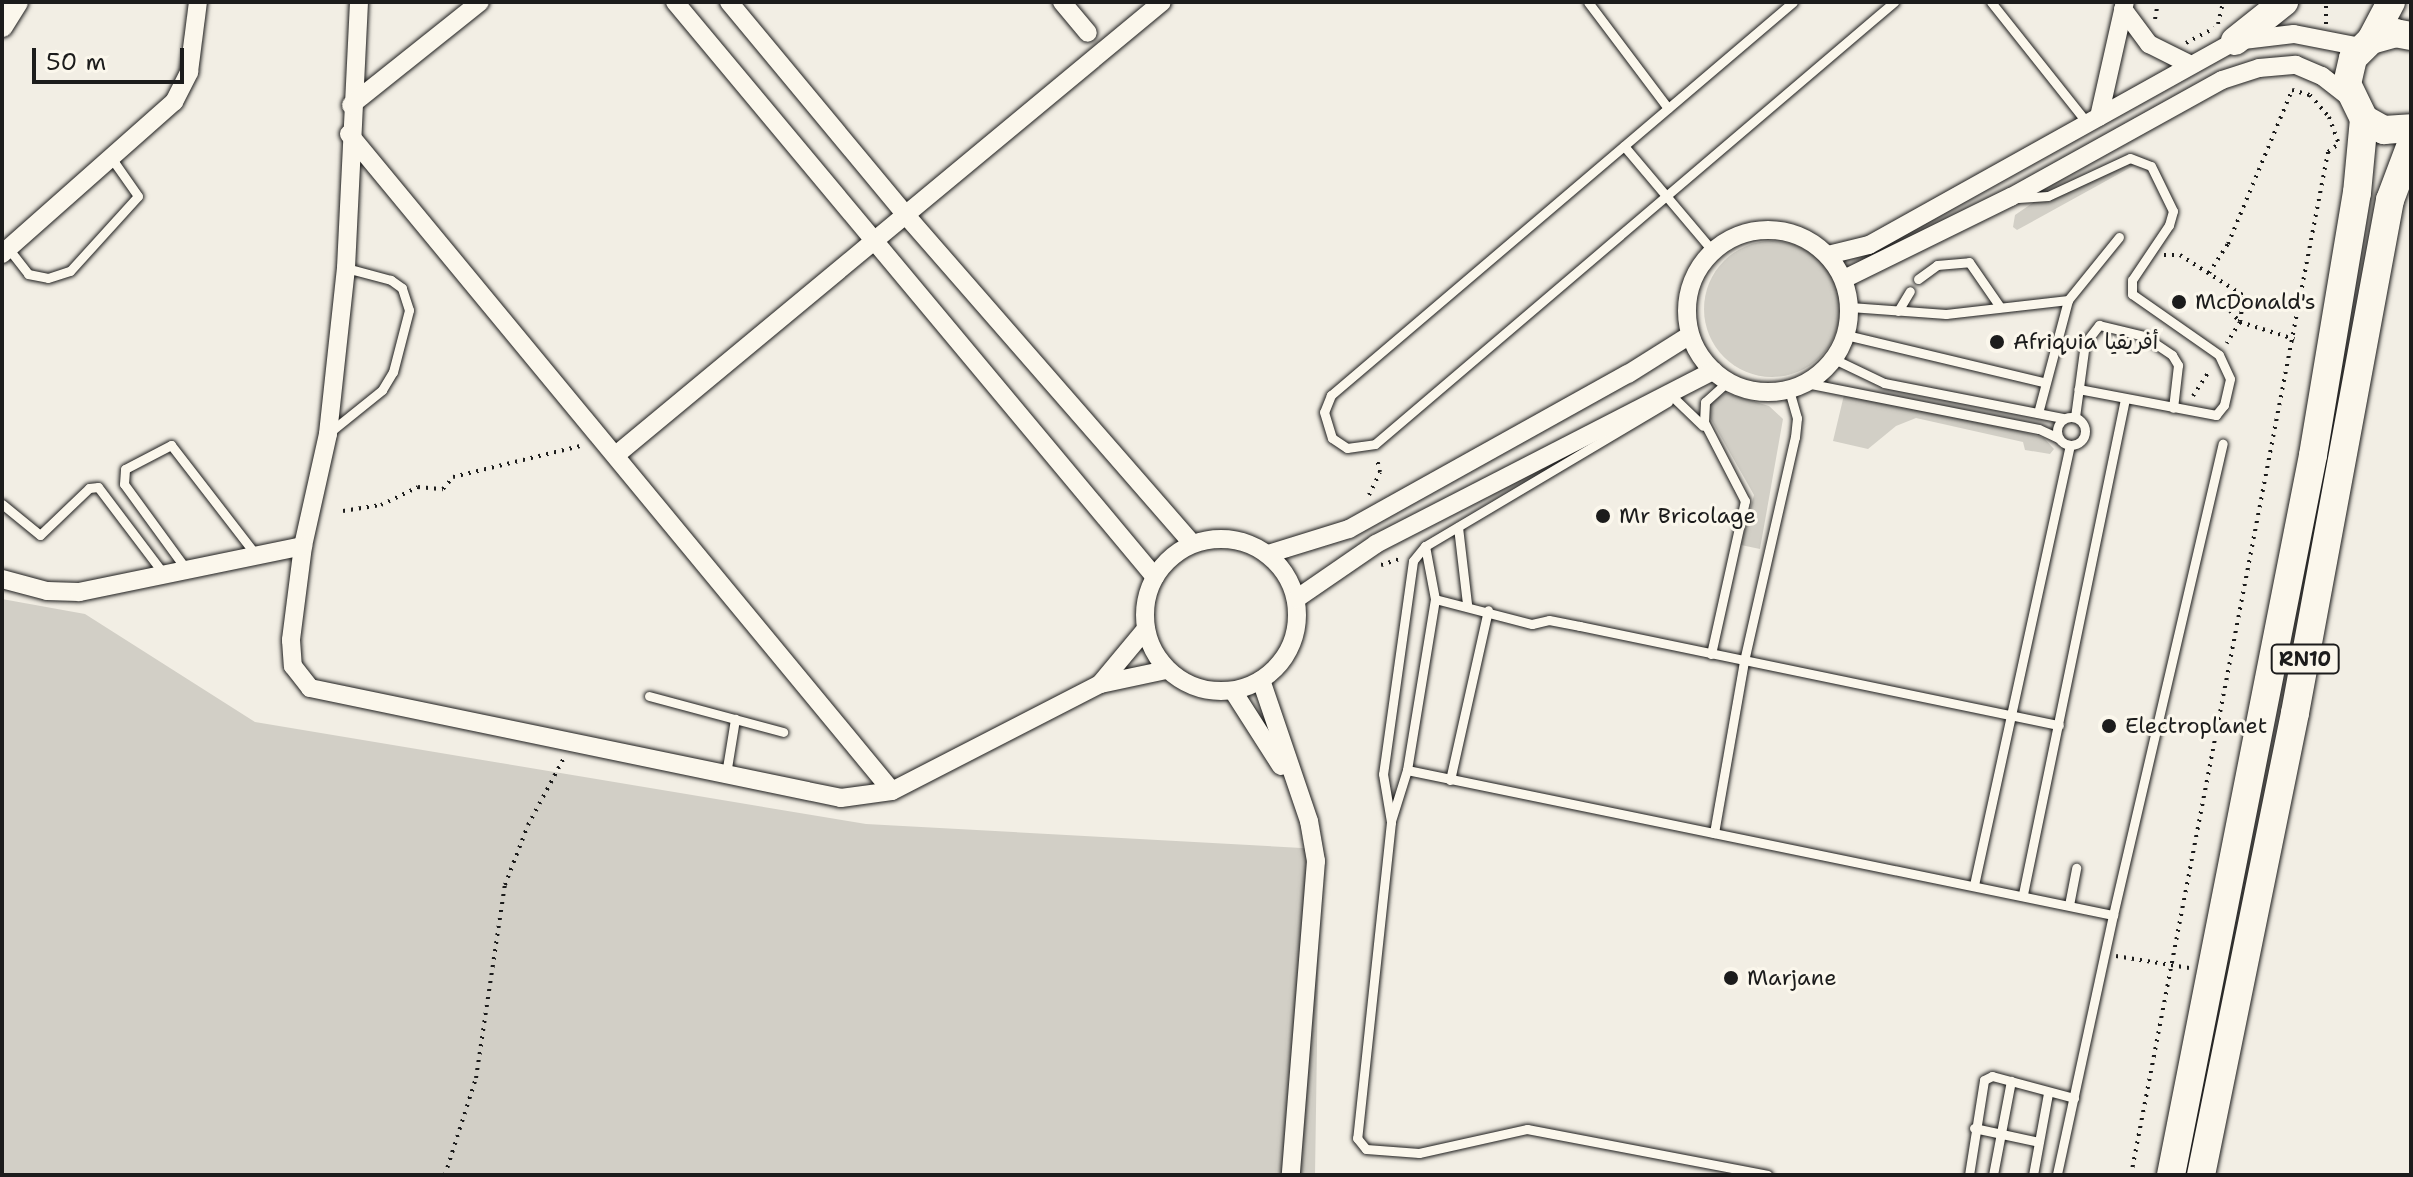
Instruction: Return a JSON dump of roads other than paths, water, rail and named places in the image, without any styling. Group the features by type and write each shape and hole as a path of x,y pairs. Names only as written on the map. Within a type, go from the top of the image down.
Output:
{"main road":[{"path":"2227,29 2284,2"},
{"name":"RN10","path":"2171,1175 2267,705 2354,123 2348,70 2391,2"},
{"path":"2366,43 2396,33 2411,36"},
{"path":"2354,123 2384,130 2411,128"},
{"name":"RN10","path":"2201,1175 2295,713 2390,200 2411,144"}],"street":[{"path":"2,26 17,2"},
{"path":"5,251 112,159 182,91 194,51 198,2"},
{"path":"359,2 349,134 346,268 328,434 303,546 292,653 298,677 310,688 571,746 841,798 892,791 1100,684 1166,670"},
{"path":"351,105 480,2"},
{"path":"675,2 1155,577"},
{"path":"729,2 904,213 1192,543"},
{"path":"1062,2 1088,33"},
{"path":"616,455 1162,2"},
{"path":"2093,120 2124,5"},
{"path":"2124,5 2139,34 2160,51 2189,64"},
{"path":"1828,255 1869,245 2093,120 2189,64 2227,29 2366,43"},
{"path":"1844,279 2011,197 2222,80 2259,68 2296,65 2322,76 2354,123"},
{"path":"349,134 892,791"},
{"path":"1771,230 1808,239 1828,255 1844,279 1850,307 1846,335 1834,359 1798,386 1762,392 1720,376 1690,335 1689,289 1712,250 1734,236 1771,230"},
{"path":"1268,554 1349,529 1628,374 1690,335"},
{"path":"1296,599 1363,551 1673,394 1720,376"},
{"path":"1224,538 1268,554 1282,568 1296,599 1297,624 1289,650 1261,680 1233,691 1182,682 1166,670 1145,630 1146,596 1162,564 1192,543 1224,538"},
{"path":"2,579 47,591 79,592 303,546"},
{"path":"1100,684 1145,630"},
{"path":"1261,680 1295,788 1309,821 1316,861 1291,1175"},
{"path":"1233,691 1295,788"}],"lane":[{"path":"1588,2 1668,108"},
{"path":"1793,2 1331,395 1324,422 1332,438 1357,450 1375,444 1894,2"},
{"path":"1991,2 2093,120"},
{"path":"1624,146 1712,250"},
{"path":"2011,197 2048,196 2136,158 2151,166 2173,211 2156,246 2132,280 2135,299 2219,355 2230,379 2224,405 2216,415 2174,403 2125,399 2078,389"},
{"path":"5,251 28,274 48,278 70,271 138,196 112,159"},
{"path":"2038,413 2068,300 2119,237"},
{"path":"1918,279 1937,265 1969,262 2000,307"},
{"path":"328,434 382,390 393,372 409,310 402,288 391,280 346,268"},
{"path":"1898,311 1910,291"},
{"path":"1850,307 1946,314 2068,300"},
{"path":"2075,417 2086,337 2099,325 2144,336 2172,355 2178,365 2174,403"},
{"path":"1846,335 2044,382"},
{"path":"1834,359 1884,383 2063,418 2075,417 2083,424 2084,436 2070,445 1974,885"},
{"path":"1705,428 1705,402 1720,376"},
{"path":"1714,833 1744,661 1795,437 1798,386 2034,428 2070,445"},
{"path":"1391,822 1383,774 1410,571 1425,546 1673,394 1705,428 1745,501 1711,654"},
{"path":"2023,894 2125,399"},
{"path":"2058,438 2057,427 2063,418"},
{"path":"2057,1175 2113,915 2223,444"},
{"path":"186,569 124,484 125,469 171,445 256,555"},
{"path":"2,504 40,535 89,488 98,487 163,573"},
{"path":"1458,527 1467,604"},
{"path":"1425,546 1435,599 1407,770 1391,822 1357,1138 1366,1149 1419,1153 1527,1129 1768,1175"},
{"path":"1435,599 1467,604 1532,624 1565,623 2059,725"},
{"path":"1450,780 1488,610"},
{"path":"649,696 783,732"},
{"path":"725,777 735,719"},
{"path":"1407,770 2023,894 2113,915"},
{"path":"2069,905 2076,868"},
{"path":"1969,1175 1984,1080 1992,1076 2074,1098"},
{"path":"1993,1175 2011,1081"},
{"path":"2033,1175 2048,1093"},
{"path":"1974,1128 2039,1142"}],"place":[{"name":"McDonald's","path":"2179,302"},
{"name":"Afriquia أفريقيا","path":"1997,342"},
{"name":"Mr Bricolage","path":"1603,516"},
{"name":"Electroplanet","path":"2109,726"},
{"name":"Marjane","path":"1731,978"}]}
